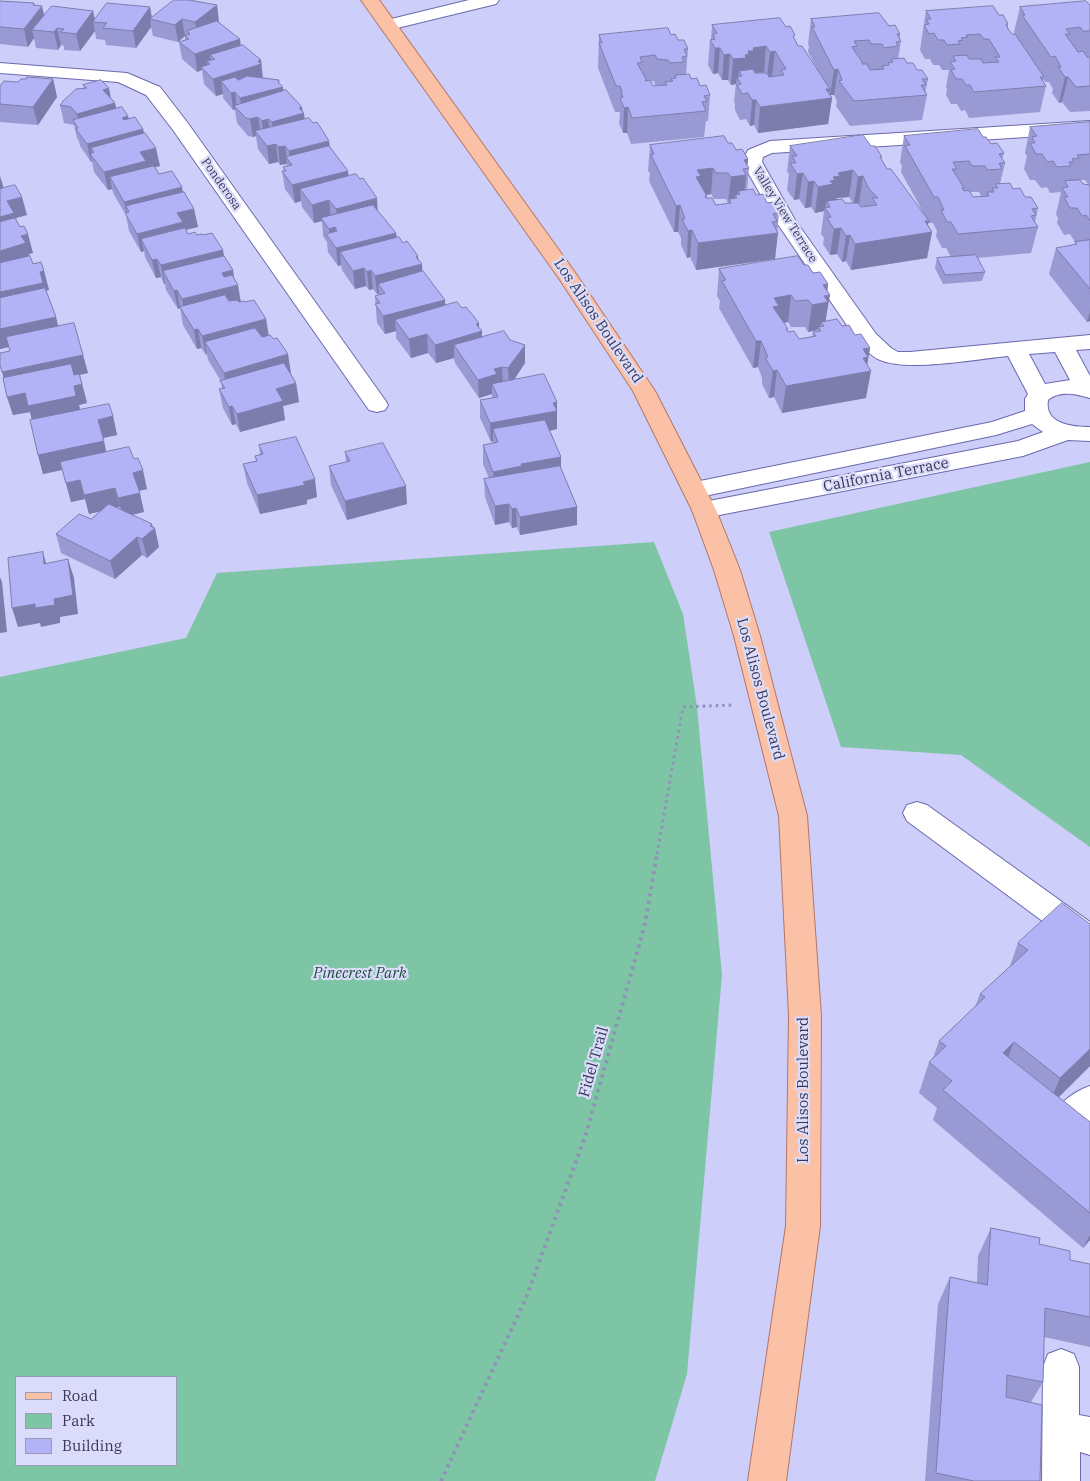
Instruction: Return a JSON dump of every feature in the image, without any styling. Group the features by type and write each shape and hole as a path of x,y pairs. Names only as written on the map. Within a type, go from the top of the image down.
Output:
{"main road":[{"name":"Los Alisos Boulevard","path":"379,12 604,328 644,391 699,500 727,570 764,703 793,816 805,1016 802,1226 767,1481"}],"street":[{"path":"379,12 439,0"},
{"path":"379,12 490,0"},
{"name":"Ponderosa","path":"0,68 121,77 153,91 180,126 377,406"},
{"name":"Valley View Terrace","path":"1090,127 770,147 762,149 752,157 754,167 785,220 876,350 892,358 901,359 1090,342"},
{"name":"California Terrace","path":"1062,345 1088,390"},
{"name":"California Terrace","path":"1014,348 1049,425 1066,432 1090,434"},
{"name":"California Terrace","path":"699,500 996,428 1039,404 1049,390 1060,387 1088,390"},
{"name":"California Terrace","path":"699,500 1023,448 1066,432"},
{"path":"917,814 1090,939"},
{"path":"1084,1150 1047,1120 1090,1100"},
{"path":"1061,1367 1076,1433 1062,1481"}],"path":[{"name":"Fidel Trail","path":"441,1481 526,1298 586,1134 645,924 683,707 764,703"}],"green space":[{"path":"1090,462 1090,847 961,755 841,747 769,532"},
{"name":"Pinecrest Park","path":"654,542 683,614 697,707 722,975 687,1374 655,1481 0,1481 0,677 186,638 217,573"}],"building":[{"path":"174,0 189,0 217,5 195,22 182,19 175,25 150,19"},
{"path":"0,1 34,3 33,5 42,6 24,29 0,27"},
{"path":"1086,1 1090,5 1090,31 1083,31 1080,27 1066,29 1070,34 1065,34 1078,52 1083,51 1087,57 1090,57 1090,86 1076,87 1058,67 1061,67 1055,56 1051,57 1022,15 1025,15 1020,7"},
{"path":"107,3 150,7 133,31 103,28 107,23 93,22"},
{"path":"52,6 93,11 76,34 61,32 64,29 57,28 54,32 32,30"},
{"path":"993,6 999,15 1003,15 1008,24 1006,24 1008,29 1012,34 1015,34 1044,77 1040,77 1046,86 974,92 970,85 966,85 962,79 956,79 951,70 955,69 950,62 956,61 953,56 967,55 969,59 981,59 983,63 999,62 995,57 1000,57 989,39 984,39 980,34 966,35 968,37 961,38 963,40 958,41 960,44 947,45 944,40 938,40 934,33 929,34 924,25 929,24 926,19 931,19 926,11"},
{"path":"879,13 889,26 895,25 900,34 897,34 901,41 896,42 898,46 884,48 882,44 871,44 869,40 854,41 857,46 852,47 862,64 867,64 870,70 884,69 882,66 893,62 891,59 904,58 907,63 913,63 917,70 922,70 928,79 922,79 926,85 921,85 927,95 854,101 839,81 842,80 838,69 834,70 812,27 815,27 811,19"},
{"path":"780,18 786,27 790,26 798,46 802,46 830,89 826,89 832,98 760,107 756,100 752,100 748,93 742,94 737,85 741,84 737,77 742,76 739,71 753,69 755,73 767,73 769,77 784,75 781,70 786,69 775,51 770,52 766,46 753,48 754,51 748,51 749,54 745,55 746,58 733,59 730,54 724,55 720,48 715,48 710,40 715,39 713,34 717,33 712,25"},
{"path":"217,21 240,39 195,54 179,42 189,39 185,36 190,34 187,31"},
{"path":"668,28 671,35 675,34 678,40 684,40 688,49 684,49 687,56 682,57 684,62 670,63 668,60 657,59 655,55 640,57 642,62 637,63 646,79 645,81 650,80 653,86 667,85 665,82 673,81 671,79 676,78 675,75 689,74 691,79 697,78 700,86 706,85 710,95 704,96 707,101 702,102 706,111 632,118 628,107 624,108 620,98 623,97 620,86 616,86 599,43 602,43 599,35"},
{"path":"243,45 261,60 258,61 261,64 213,79 201,67 210,64 207,61 215,59 210,55"},
{"path":"247,76 279,80 278,82 283,87 240,98 235,92 231,93 221,81 235,77 238,80"},
{"path":"27,77 53,79 33,107 0,104 0,86 4,81 18,82"},
{"path":"101,80 109,88 103,90 115,103 77,114 71,107 60,105 76,89 87,88 83,85"},
{"path":"286,90 302,107 299,108 304,113 272,122 268,119 262,121 258,117 246,118 234,106"},
{"path":"122,107 128,116 122,118 124,120 135,117 143,129 87,144 76,129 78,128 73,120"},
{"path":"309,118 313,123 317,122 329,141 289,151 285,146 278,147 276,144 267,146 255,131"},
{"path":"1090,122 1090,154 1077,155 1079,158 1072,159 1074,162 1069,162 1071,166 1057,167 1053,161 1047,162 1042,154 1036,154 1030,143 1035,143 1032,137 1037,136 1030,127"},
{"path":"978,129 991,144 997,143 1004,153 999,154 1005,163 999,163 1002,169 987,170 985,166 972,166 969,161 953,162 957,169 952,169 964,188 962,188 964,191 969,190 973,197 989,196 987,192 994,192 992,188 998,188 995,184 1010,183 1013,189 1020,188 1025,197 1031,197 1038,208 1032,209 1036,215 1031,216 1038,227 958,234 951,222 947,222 941,210 944,210 938,197 934,197 905,146 910,145 904,136"},
{"path":"145,133 156,148 140,152 146,161 104,172 90,154 94,152 91,148"},
{"path":"863,135 871,146 875,146 887,169 891,169 929,221 925,221 932,232 855,244 850,235 846,236 841,228 834,229 827,218 831,217 825,208 830,207 827,201 842,199 845,203 858,203 861,207 877,205 872,198 878,198 869,189 863,176 858,177 853,170 838,173 840,176 833,177 835,180 830,181 833,184 818,187 814,181 808,182 803,173 797,174 790,163 796,163 792,156 797,156 790,146"},
{"path":"724,136 728,143 732,143 736,150 742,149 748,159 744,160 749,168 743,169 746,175 731,177 728,173 716,173 713,168 697,170 701,176 696,177 707,196 705,196 706,198 712,198 716,205 731,203 729,199 737,198 735,195 740,194 738,191 753,189 756,195 763,194 767,203 773,202 779,213 773,214 777,221 772,222 778,233 698,243 692,230 688,231 682,219 685,219 680,205 676,206 651,155 654,154 650,145"},
{"path":"329,146 348,171 292,185 282,171 286,171 283,167 292,165 286,157"},
{"path":"154,166 159,174 172,171 182,187 124,202 110,177"},
{"path":"356,174 360,179 363,178 377,198 336,209 329,200 312,205 300,189"},
{"path":"1080,180 1083,184 1090,185 1090,221 1086,215 1082,216 1077,208 1070,208 1064,197 1068,197 1062,188 1068,187 1065,181"},
{"path":"15,185 22,197 7,201 14,213 0,217 0,189"},
{"path":"184,192 194,209 177,213 183,222 137,234 125,213 129,212 126,206"},
{"path":"373,205 396,233 336,248 326,234 337,231 335,227 329,229 321,218"},
{"path":"15,218 20,227 24,226 28,234 21,236 26,243 0,251 0,222"},
{"path":"185,228 188,234 195,232 197,235 212,233 223,250 161,265 157,259 152,260 141,239"},
{"path":"399,237 403,243 407,241 422,264 375,276 371,270 367,272 364,268 353,271 340,252"},
{"path":"1090,240 1090,289 1056,248"},
{"path":"976,255 985,272 945,275 937,258"},
{"path":"30,256 33,264 41,262 44,271 40,272 43,283 0,292 0,263"},
{"path":"224,256 233,270 222,273 224,277 232,275 238,285 182,299 177,290 174,291 163,271"},
{"path":"798,256 804,265 808,265 813,273 820,272 828,284 823,285 830,295 824,296 828,302 812,305 808,300 795,301 791,295 774,298 779,306 773,307 788,329 786,329 788,332 794,331 799,339 816,336 813,332 821,331 818,327 824,326 821,322 837,319 842,326 849,325 855,335 861,334 870,348 863,349 868,357 863,358 871,371 786,386 777,370 773,371 765,357 768,357 761,341 756,341 722,281 726,280 719,269"},
{"path":"423,271 445,300 383,316 375,304 380,303 375,296 385,293 378,284"},
{"path":"45,288 56,317 0,329 0,298"},
{"path":"225,295 229,301 245,302 254,300 266,319 202,336 198,329 194,330 180,307"},
{"path":"457,302 462,308 466,307 479,323 476,324 482,331 435,345 427,334 409,339 395,320"},
{"path":"74,323 83,355 2,372 0,353 10,351 6,337"},
{"path":"255,328 262,337 270,335 274,339 277,338 288,354 224,373 205,342"},
{"path":"504,331 510,340 525,345 508,368 494,369 497,374 478,380 454,345"},
{"path":"284,363 296,383 276,389 283,401 237,414 232,406 229,407 219,389 225,388 220,381"},
{"path":"71,364 74,375 79,374 82,384 74,386 76,396 28,406 25,393 7,397 3,378"},
{"path":"544,374 557,402 553,403 557,411 490,423 480,400 498,397 492,384"},
{"path":"109,404 113,416 98,420 104,441 38,455 30,420"},
{"path":"545,420 561,457 521,464 522,466 493,472 483,445 498,442 493,429"},
{"path":"296,437 315,479 303,482 305,485 257,495 243,464 257,461 255,456 263,454 259,445"},
{"path":"383,443 406,486 345,501 329,466 350,461 345,452"},
{"path":"129,447 134,459 138,458 143,470 133,473 140,493 118,498 115,488 84,495 80,480 66,483 60,462"},
{"path":"560,466 577,507 520,517 516,508 512,509 509,504 495,506 484,479"},
{"path":"109,504 152,524 150,526 155,528 142,539 137,537 110,561 56,534 79,514 91,519"},
{"path":"43,552 44,564 68,559 73,595 54,599 55,605 35,608 35,604 12,608 8,558"},
{"path":"1062,903 1090,924 1090,1049 1060,1078 1014,1042 1003,1053 1090,1122 1090,1213 943,1090 952,1081 929,1062 946,1046 939,1041 985,997 980,994 1028,950 1018,943"},
{"path":"991,1228 1040,1238 1039,1244 1070,1251 1070,1260 1090,1264 1090,1317 1045,1308 1043,1382 1007,1375 1006,1397 1042,1405 1040,1481 974,1481 936,1473 950,1277 987,1285"}]}
